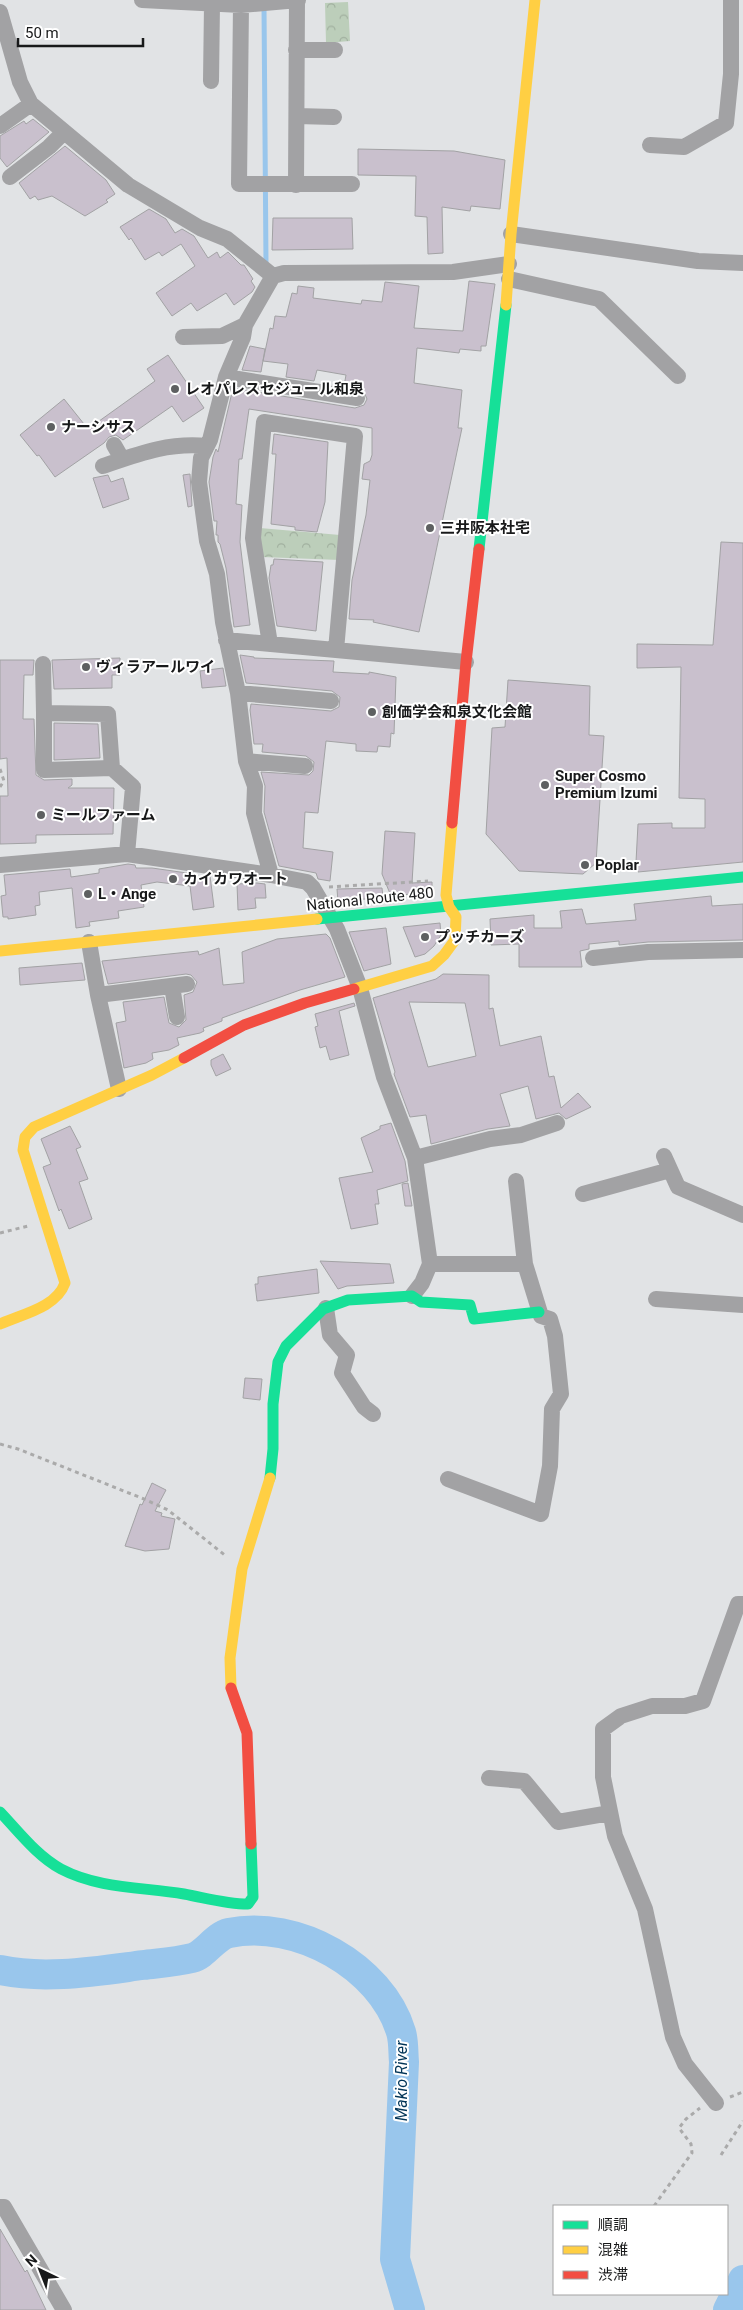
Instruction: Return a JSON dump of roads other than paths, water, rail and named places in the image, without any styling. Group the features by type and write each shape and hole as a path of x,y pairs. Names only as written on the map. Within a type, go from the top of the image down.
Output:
{"main road":[{"path":"0,1324 55,1298 63,1290 65,1283 23,1150 25,1137 34,1127 152,1075 244,1025 305,1003 432,966 444,955 455,940 456,917 449,907 446,895 466,662 509,271 511,234 535,0"},
{"name":"National Route 480","path":"0,951 743,877"},
{"path":"0,1812 42,1854 59,1868 76,1876 231,1904 248,1904 253,1897 247,1733 231,1689 230,1658 242,1569 271,1474 274,1449 273,1404 278,1362 286,1346 307,1323 326,1308 348,1300 412,1296 421,1302 470,1305 474,1319 539,1312"}],"street":[{"path":"142,0 241,5 298,0 296,185"},
{"path":"650,145 684,146 726,123 736,98 731,74 731,0"},
{"path":"211,80 212,4"},
{"path":"241,5 239,184 352,184"},
{"path":"0,12 4,51 31,104 128,185 200,228 227,239 273,276"},
{"path":"296,50 335,50"},
{"path":"0,126 31,104"},
{"path":"297,116 334,117"},
{"path":"10,177 49,147 64,132"},
{"path":"511,234 698,261 743,263"},
{"path":"271,875 254,813 255,786 246,761 238,693 226,640 218,574 207,541 199,482 201,458 210,440 226,377 245,325 273,276 284,273 509,271 599,299 678,376"},
{"path":"183,337 222,336 245,325"},
{"path":"226,377 357,398"},
{"path":"270,644 253,538 264,422 355,436 336,650"},
{"path":"103,466 164,446 187,444 207,446"},
{"path":"114,445 122,459"},
{"path":"226,640 466,662"},
{"path":"43,664 44,770 112,768"},
{"path":"238,693 331,701"},
{"path":"44,713 108,714 112,768 133,787 128,854"},
{"path":"246,761 305,766"},
{"path":"0,865 128,854 271,875 307,882 313,888 337,929 360,988 384,1077 415,1158 430,1264 422,1283 412,1296"},
{"path":"89,942 98,995 119,1089"},
{"path":"593,958 648,952 743,950"},
{"path":"98,995 180,985 177,1017"},
{"path":"415,1158 490,1139 521,1135 558,1123"},
{"path":"583,1194 668,1163 678,1188 743,1215"},
{"path":"448,1479 541,1514 550,1466 552,1409 561,1394 555,1336 550,1319 540,1316 525,1264 516,1181"},
{"path":"430,1264 525,1264"},
{"path":"656,1299 743,1306"},
{"path":"326,1308 330,1335 347,1355 342,1373 364,1407 373,1414"},
{"path":"716,2103 685,2064 673,2037 645,1909 615,1836 603,1777 603,1729 621,1716 652,1706 685,1706 703,1701 738,1604 743,1604"},
{"path":"489,1778 524,1781 558,1822 610,1813"},
{"path":"0,2207 4,2208 64,2310"}],"waterway":[{"path":"264,7 266,264"},
{"name":"Makio River","path":"0,1970 17,1973 71,1974 180,1960 197,1956 219,1938 229,1933 255,1931 281,1933 308,1941 333,1952 355,1968 375,1987 391,2008 403,2040 404,2062 395,2259 410,2310"},
{"name":"Makio River","path":"728,2310 743,2280"}],"place":[{"name":"レオパレスセジュール和泉","path":"175,389"},
{"name":"ナーシサス","path":"51,427"},
{"name":"三井阪本社宅","path":"430,528"},
{"name":"ヴィラアールワイ","path":"86,667"},
{"name":"創価学会和泉文化会館","path":"372,712"},
{"name":"Super Cosmo Premium Izumi","path":"545,785"},
{"name":"ミールファーム","path":"41,815"},
{"name":"Poplar","path":"585,865"},
{"name":"カイカワオート","path":"173,879"},
{"name":"L・Ange","path":"88,894"},
{"name":"プッチカーズ","path":"425,937"}]}
